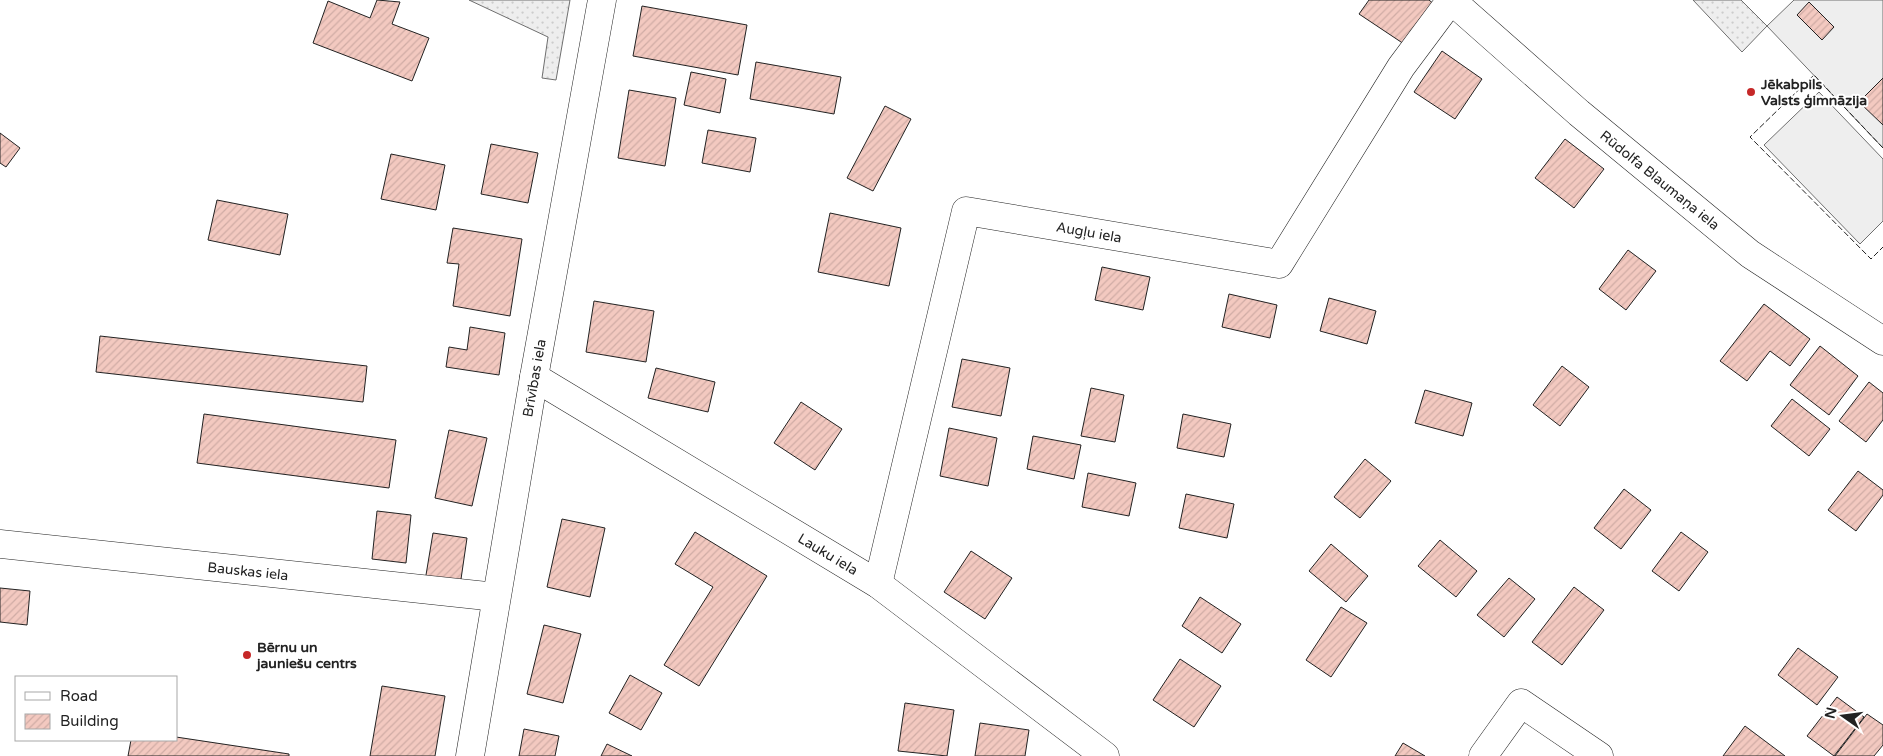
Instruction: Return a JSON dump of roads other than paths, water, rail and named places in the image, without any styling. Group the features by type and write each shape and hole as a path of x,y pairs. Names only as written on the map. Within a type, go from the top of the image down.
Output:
{"street":[{"name":"Brīvības iela","path":"470,756 534,377 602,0"},
{"name":"Rūdolfa Blaumaņa iela","path":"1451,0 1578,113 1750,254 1883,341"},
{"name":"Augļu iela","path":"878,584 966,211 1279,264 1402,68 1451,0"},
{"name":"Lauku iela","path":"534,377 878,584 1105,756"},
{"name":"Bauskas iela","path":"0,544 496,597"},
{"path":"1483,756 1521,703 1599,756"}],"place":[{"name":"Jēkabpils Valsts ģimnāzija","path":"1751,92"},
{"name":"Bērnu un jauniešu centrs","path":"247,655"}]}
